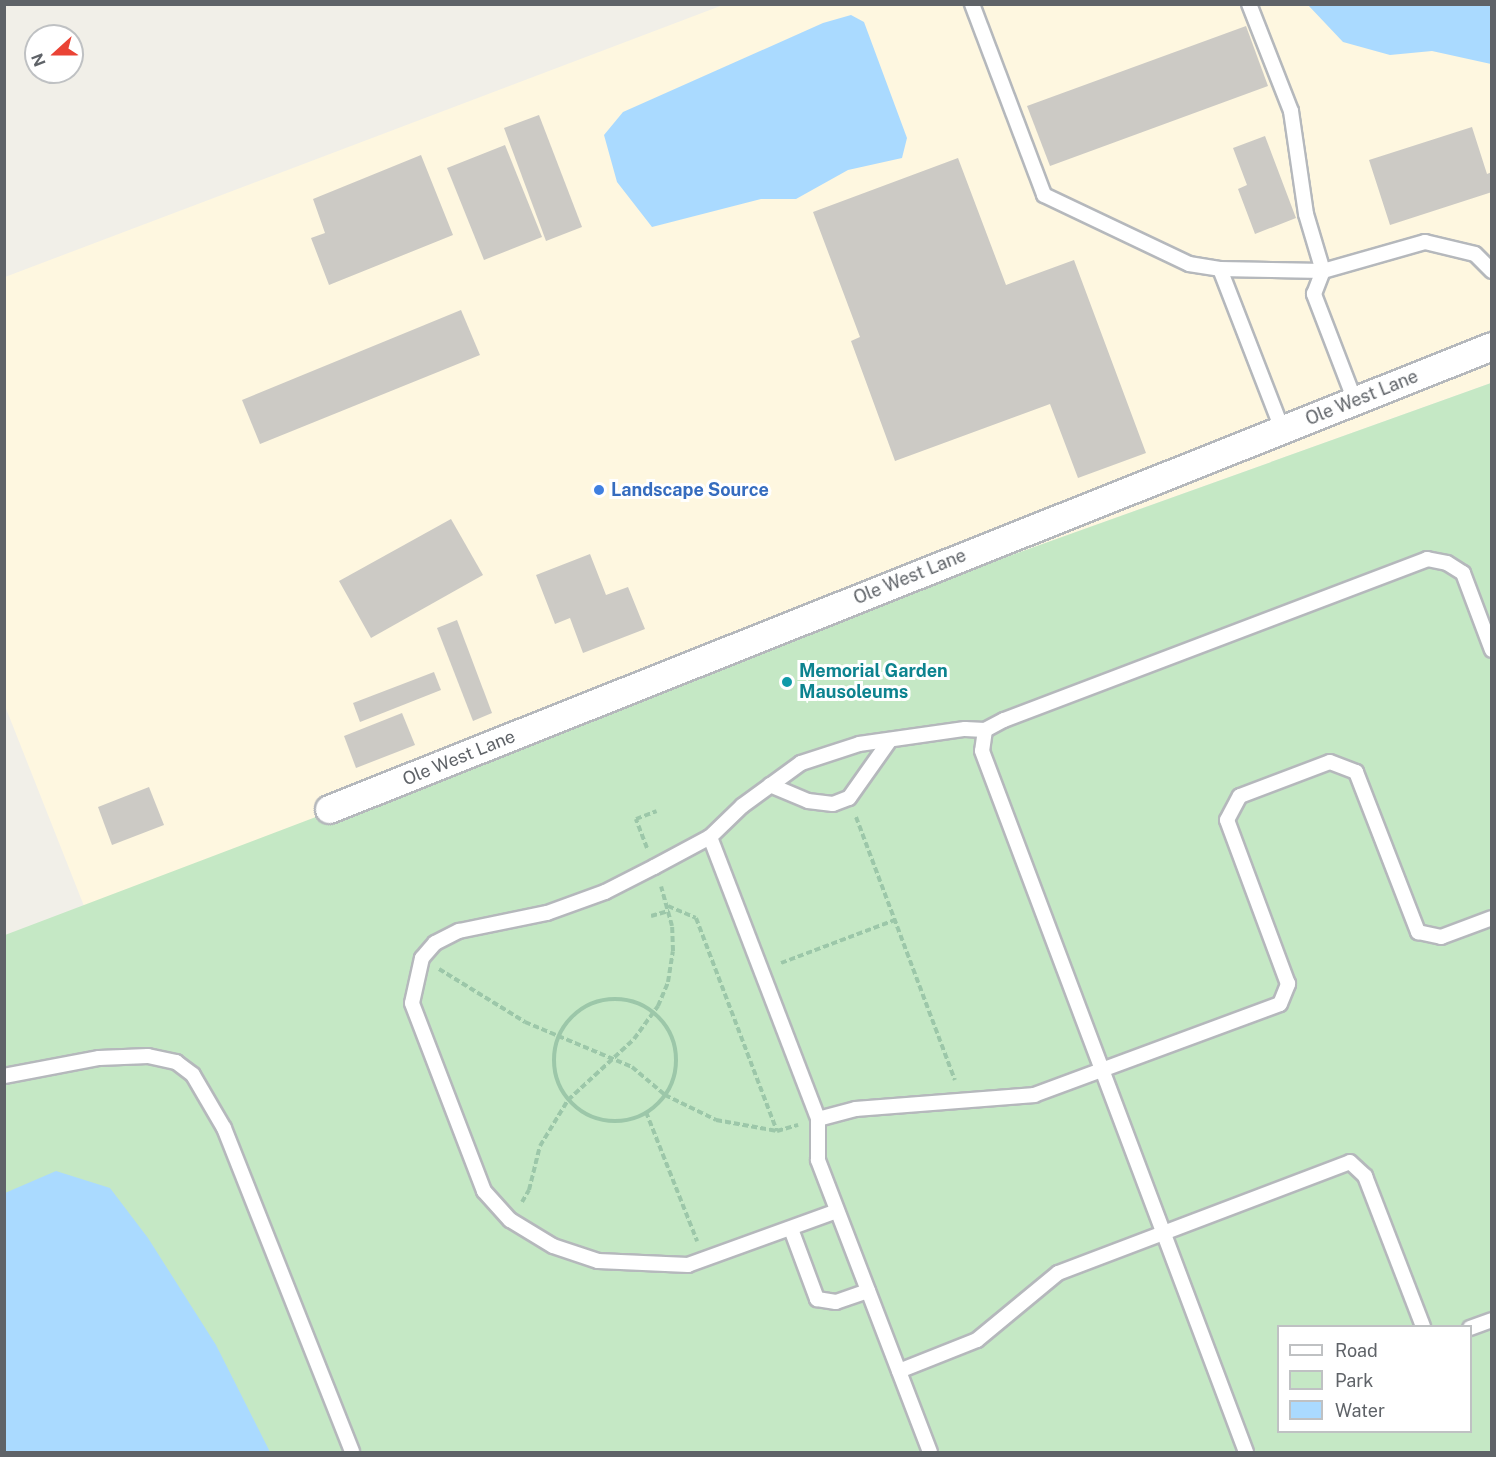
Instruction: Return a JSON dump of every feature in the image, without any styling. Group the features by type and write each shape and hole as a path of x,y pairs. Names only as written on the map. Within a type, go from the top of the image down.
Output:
{"street":[{"name":"Ole West Lane","path":"329,809 1491,346"}],"lane":[{"path":"972,4 1044,195 1189,264 1220,269 1323,271 1425,242 1475,254 1491,271"},
{"path":"1249,4 1291,111 1306,214 1323,271 1314,294 1355,401"},
{"path":"1220,269 1282,429"},
{"path":"837,1211 705,1261 688,1265 645,1266 598,1261 553,1246 510,1220 484,1191 412,1003 422,958 435,943 459,931 547,913 604,892 654,867 710,837 770,785 801,763 859,744 965,729 985,730 1004,720 1427,559 1447,562 1463,573 1491,650"},
{"path":"985,730 982,751 1161,1232 1246,1452"},
{"path":"770,785 808,801 833,804 849,798 860,788 890,740"},
{"path":"818,1119 856,1109 963,1103 1034,1095 1280,1004 1288,984 1227,820 1240,796 1330,762 1356,772 1418,932 1441,937 1491,918"},
{"path":"710,837 818,1119 818,1160 930,1452"},
{"path":"4,1076 99,1058 148,1056 176,1062 193,1075 224,1128 352,1452"},
{"path":"899,1371 977,1340 1035,1288 1058,1273 1350,1162 1365,1176 1423,1325"},
{"path":"791,1229 817,1299 836,1302 868,1291"},
{"path":"1472,1327 1491,1320"}],"path":[{"path":"849,798 963,1103"},
{"path":"510,1220 529,1190 540,1146 568,1100 634,1039 654,1012 668,982 672,951 668,909 636,819 657,811"},
{"path":"651,916 668,909 688,912 696,918 777,1131"},
{"path":"761,970 895,920"},
{"path":"422,958 500,1008 558,1037 632,1067 665,1095 716,1120 777,1131 818,1119"},
{"path":"620,998 654,1012 669,1031 675,1051 675,1071 665,1095 646,1112 618,1121 598,1118 568,1100 557,1078 554,1059 558,1037 567,1022 581,1009 599,1000 620,998"},
{"path":"646,1112 705,1261"}],"shaded area":[{"name":"Landscape Source","path":"723,5 1491,5 1491,383 895,597 84,906 5,706 5,277"}],"green space":[{"path":"1491,383 1491,1452 17,1452 5,1422 5,935 895,597"}],"water":[{"path":"1308,5 1491,5 1491,64 1432,51 1390,55 1343,42"},
{"path":"851,15 864,22 907,138 902,158 848,170 796,199 761,199 652,227 617,182 604,135 623,112 823,23"},
{"path":"56,1171 110,1188 148,1238 216,1345 270,1452 5,1452 5,1193"}],"building":[{"path":"1246,26 1268,86 1050,166 1027,106"},
{"path":"539,115 582,227 546,241 504,128"},
{"path":"1472,127 1487,174 1492,172 1492,192 1390,225 1369,160"},
{"path":"1265,136 1296,218 1255,234 1238,189 1247,185 1233,148"},
{"path":"505,145 542,237 484,260 447,168"},
{"path":"421,155 453,235 329,285 311,238 325,233 313,199"},
{"path":"958,158 1006,285 1074,260 1146,453 1078,478 1050,404 895,461 851,341 860,337 813,212"},
{"path":"461,310 480,355 260,444 242,400"},
{"path":"451,519 483,575 371,638 339,581"},
{"path":"590,554 606,595 628,587 645,629 583,653 570,618 555,624 536,575"},
{"path":"457,620 492,713 473,721 437,628"},
{"path":"434,672 441,690 360,722 353,703"},
{"path":"402,713 415,745 356,768 344,736"},
{"path":"149,787 164,825 112,845 98,807"}],"place":[{"name":"Landscape Source","path":"599,490"},
{"name":"Memorial Garden Mausoleums","path":"787,682"}]}
